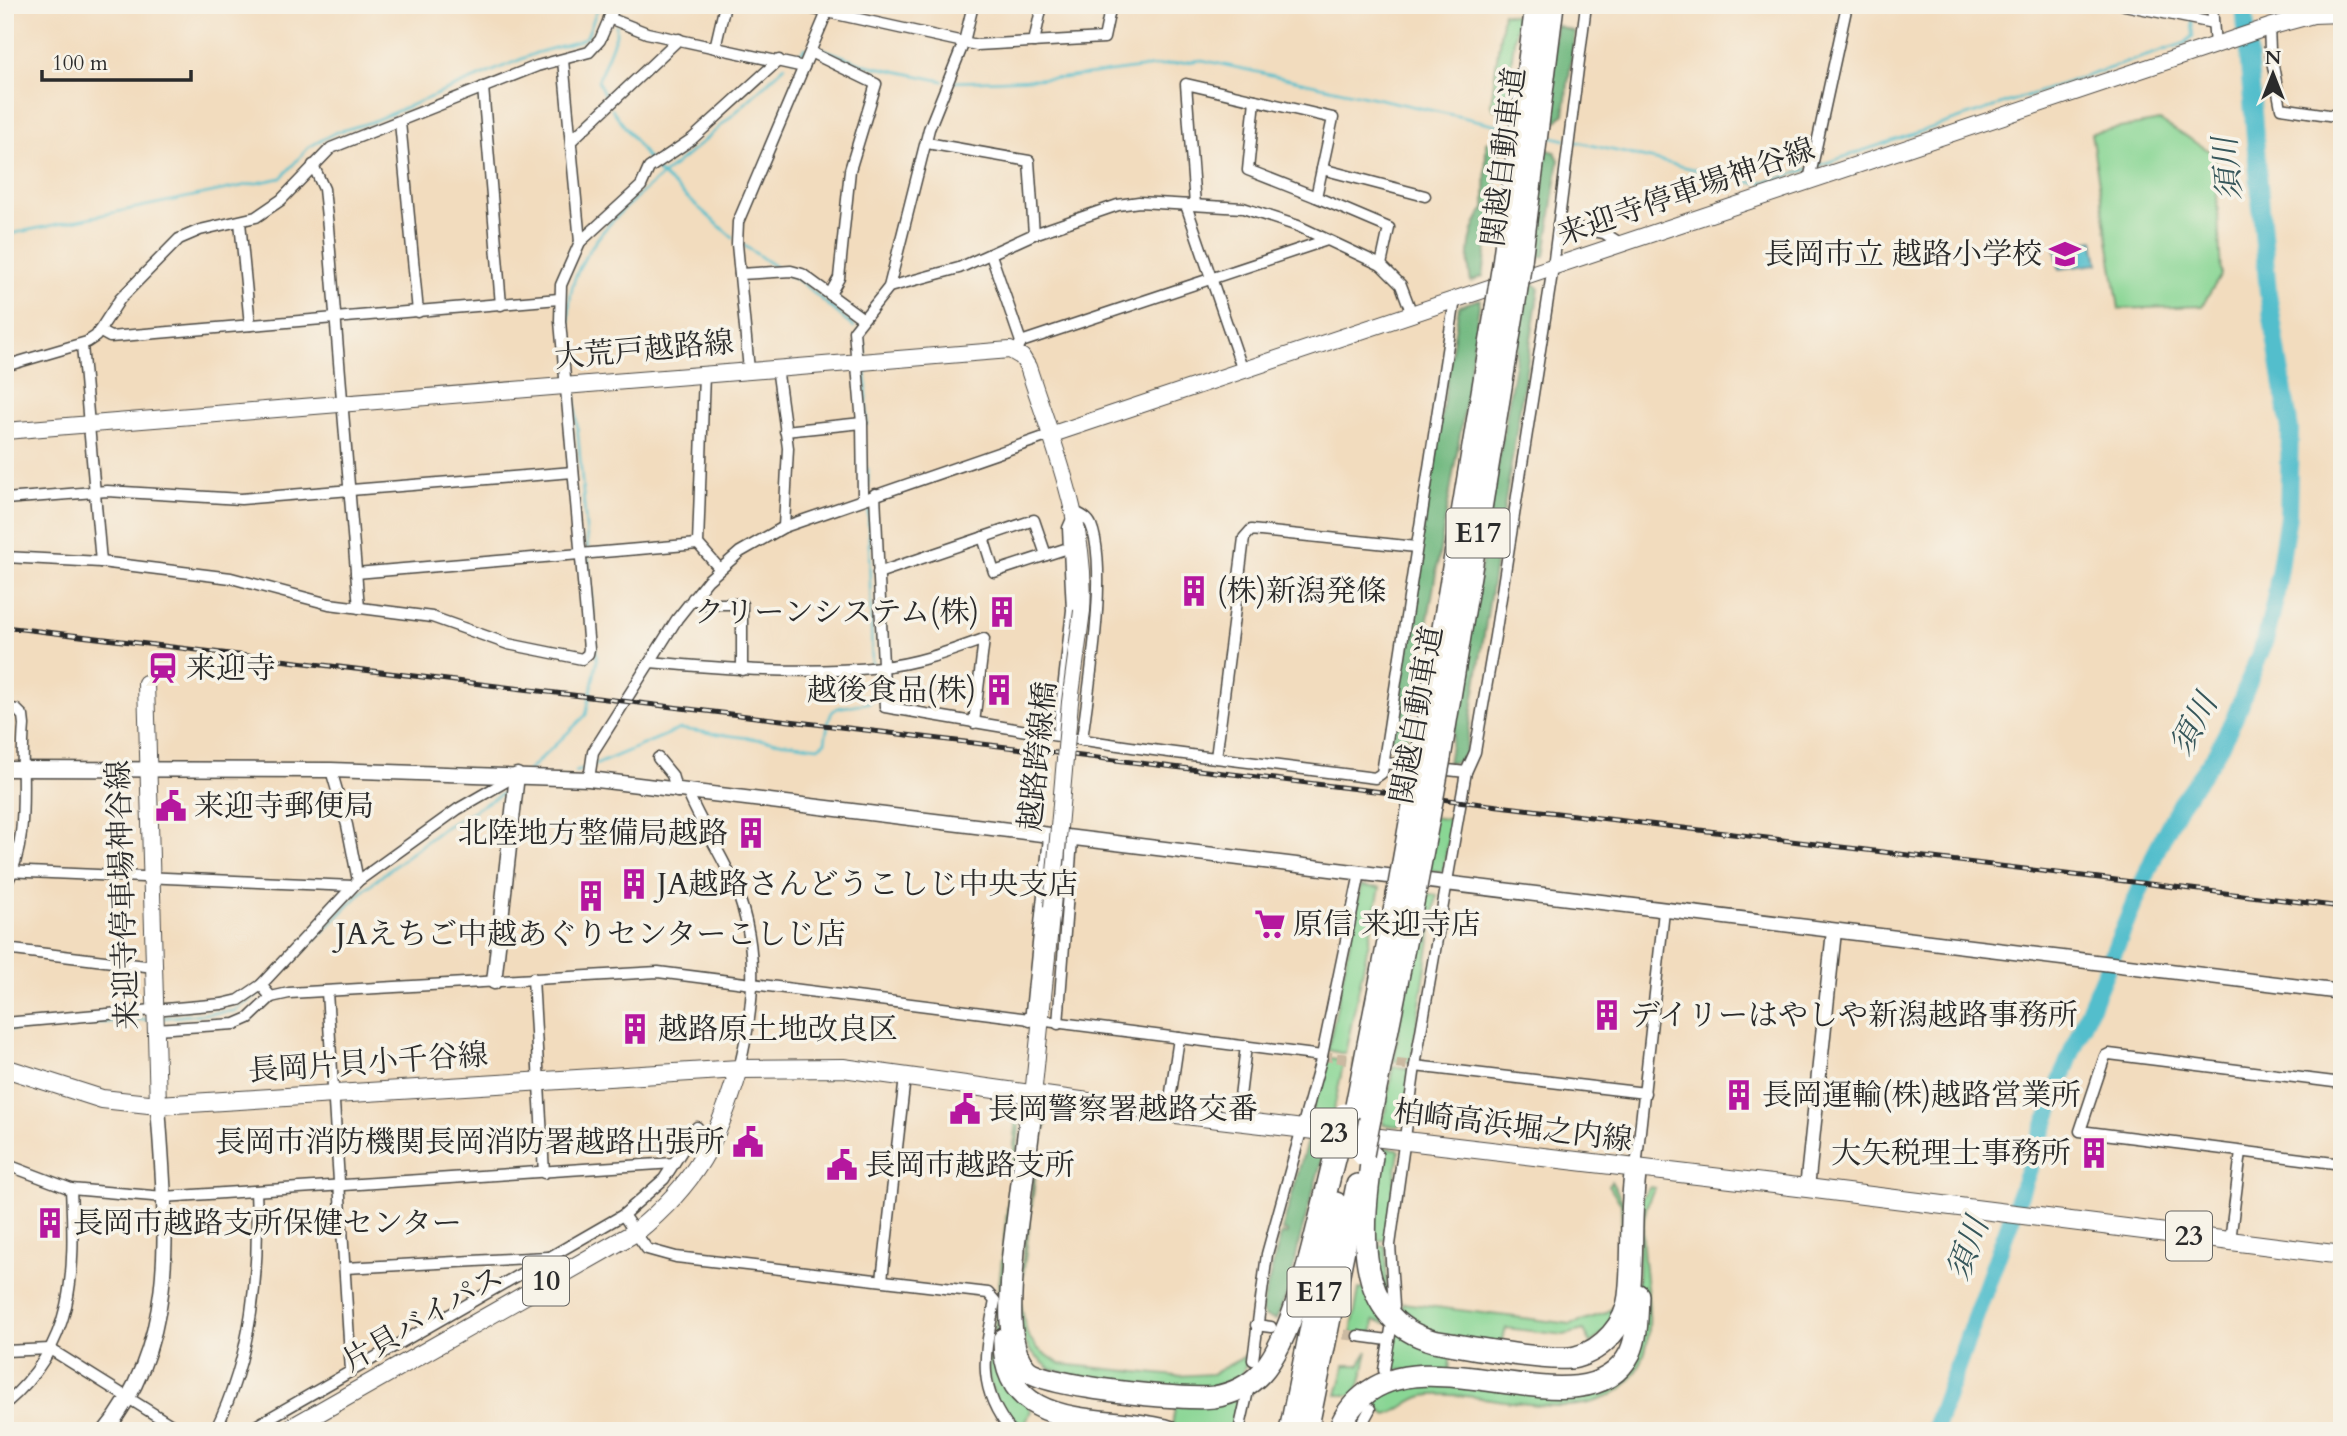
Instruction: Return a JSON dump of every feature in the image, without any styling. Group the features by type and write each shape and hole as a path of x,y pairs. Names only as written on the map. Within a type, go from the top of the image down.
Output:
{"highway":[{"name":"関越自動車道","path":"1533,106 1536,5"},
{"name":"関越自動車道","path":"1362,1117 1402,964 1405,897 1431,757 1505,308 1533,106 1553,5"},
{"name":"関越自動車道","path":"1362,1117 1389,934 1405,897"},
{"path":"1033,1097 1003,1351 1012,1380 1024,1398 1041,1410 1061,1417 1169,1431"},
{"path":"1014,1250 1012,1320 1019,1358 1033,1375 1056,1382 1132,1392 1197,1398 1223,1395 1259,1375 1277,1347 1355,1154 1362,1117"},
{"path":"1362,1117 1355,1154 1367,1195 1371,1277 1388,1315 1418,1337 1556,1358 1578,1357 1592,1350 1612,1334 1628,1305 1630,1231 1636,1168"},
{"name":"E17","path":"1290,1431 1355,1154"},
{"name":"E17","path":"1307,1431 1355,1154"},
{"path":"1339,1431 1349,1411 1364,1394 1385,1381 1402,1376 1428,1376 1571,1393 1591,1390 1606,1382 1619,1372 1630,1354 1637,1327 1638,1294 1630,1231"}],"main road":[{"name":"来迎寺停車場神谷線","path":"1050,435 2267,28 2313,15 2342,15"},
{"name":"大荒戸越路線","path":"5,431 1018,347"},
{"path":"1018,347 1028,367 1075,512"},
{"name":"越路跨線橋","path":"1043,1023 1070,702 1082,611 1083,572 1075,512"},
{"name":"来迎寺停車場神谷線","path":"146,683 159,1105"},
{"path":"1033,1097 1043,1023"},
{"name":"柏崎高浜堀之内線","path":"738,1069 817,1067 905,1077 1033,1097 2230,1241"},
{"name":"長岡片貝小千谷線","path":"5,1068 102,1099 159,1105 738,1069"},
{"name":"片貝バイパス","path":"286,1431 636,1231 677,1195 708,1152 729,1105 738,1069"},
{"name":"23","path":"2230,1241 2342,1255"}],"street":[{"path":"5,366 82,345 99,331 129,289 179,239 200,230 256,217 281,200 331,148 537,66 595,48 615,5"},
{"path":"715,48 725,5"},
{"path":"795,5 828,9 976,45 1104,37 1111,5"},
{"path":"863,498 862,423 854,331 889,287 927,143 949,74 964,42 973,5"},
{"path":"1034,42 1042,5"},
{"path":"1394,1306 1390,1245 1415,1066 1466,772 1475,752 1495,636 1553,267 1586,5"},
{"path":"1809,180 1847,5"},
{"path":"2124,5 2213,23"},
{"path":"2212,5 2218,44"},
{"path":"749,370 738,222 812,53 828,9"},
{"path":"609,18 647,33 804,67"},
{"path":"2267,28 2281,108 2342,117"},
{"path":"572,140 678,39"},
{"path":"812,53 876,84 850,170 839,278 830,294"},
{"path":"563,60 580,242"},
{"path":"5,558 101,562 231,578 329,604 432,617 508,644 582,659 589,649 559,299 561,285 580,242 641,186 649,168 692,139 779,60"},
{"path":"1243,370 1211,278 1190,205 1186,84 1333,118 1316,197"},
{"path":"483,87 501,305"},
{"path":"1255,100 1248,170 1389,228 1381,265"},
{"path":"401,121 418,312"},
{"path":"927,143 1029,161 1034,234"},
{"path":"313,165 324,189 359,608"},
{"path":"1322,169 1425,196"},
{"path":"889,287 991,255 1034,234 1129,203 1190,205 1243,208 1298,226 1381,265 1401,285 1412,314"},
{"path":"240,222 250,325"},
{"path":"1558,224 1604,233 1620,243"},
{"path":"991,255 1018,347 1327,240"},
{"path":"740,274 791,271 802,274 862,318"},
{"path":"99,331 110,337 559,299"},
{"path":"875,494 881,667 886,708 1082,740 1375,778 1382,772 1384,763 1455,299"},
{"path":"82,345 101,562"},
{"path":"777,367 788,448 784,527"},
{"path":"704,374 698,544 719,568"},
{"path":"785,431 862,423"},
{"path":"589,779 593,752 693,598 719,568 759,539 784,527 1050,435"},
{"path":"5,499 95,491 241,499 573,472"},
{"path":"1058,734 1072,610 1068,528 1075,512 1089,521 1092,527 1097,572 1096,614 1082,740"},
{"path":"878,573 1034,520 1046,555"},
{"path":"1216,758 1244,537 1251,530 1416,547"},
{"path":"983,537 994,572 1071,547"},
{"path":"356,573 698,544"},
{"path":"693,598 704,604 742,604 742,670"},
{"path":"650,662 742,670 881,667 939,655 984,639 974,723"},
{"path":"5,708 17,710 23,716 21,839 5,887"},
{"path":"658,758 672,775 700,821 729,873 746,915 754,985 738,1069"},
{"path":"1384,763 1466,772"},
{"path":"5,769 148,772 331,770 589,779 682,793 2342,992"},
{"path":"331,770 347,825 356,884"},
{"path":"5,1023 232,1003 261,985 356,884 458,809 519,775"},
{"path":"494,982 519,775"},
{"path":"1043,1023 1049,837"},
{"path":"1043,1023 1072,840"},
{"path":"10,871 356,884"},
{"path":"1253,1360 1267,1254 1304,1129 1322,1056 1360,873"},
{"path":"1636,1168 1664,911"},
{"path":"1807,1188 1834,932"},
{"path":"5,949 154,967"},
{"path":"155,1029 234,1024 249,1018 271,997 636,971 1322,1056"},
{"path":"533,978 544,1173"},
{"path":"261,985 271,997"},
{"path":"327,992 351,1371"},
{"path":"1168,1113 1179,1038"},
{"path":"1237,1122 1246,1046"},
{"path":"2342,1083 2109,1054 2105,1056 2080,1131 2342,1164"},
{"path":"1415,1066 1645,1093"},
{"path":"882,1280 905,1077"},
{"path":"106,1431 127,1398 151,1343 164,1288 166,1252 159,1105"},
{"path":"247,1431 623,1215 664,1179 697,1127"},
{"path":"2230,1241 2241,1152"},
{"path":"5,1164 71,1189 164,1197 674,1164"},
{"path":"5,1404 25,1384 50,1349 62,1322 72,1285 75,1246 71,1189"},
{"path":"215,1431 238,1368 256,1295 259,1259 256,1191"},
{"path":"623,1215 647,1249 676,1256 993,1296 995,1301 984,1373 993,1404 1011,1431"},
{"path":"345,1268 552,1257"},
{"path":"1256,1325 1271,1327"},
{"path":"1358,1336 1390,1335 1384,1370"},
{"path":"5,1351 50,1349 181,1431"},
{"path":"1239,1431 1248,1391"},
{"path":"1359,1431 1370,1409"}],"green space":[{"path":"1503,13 1517,16 1505,113 1493,109 1491,104"},
{"path":"1556,25 1575,32 1564,114 1557,121 1544,121"},
{"path":"2160,121 2215,154 2221,275 2202,306 2119,309 2091,133"},
{"path":"1502,139 1483,276 1471,282 1470,243 1475,224 1485,209 1486,143"},
{"path":"1541,148 1555,152 1559,160 1545,256 1525,263"},
{"path":"1533,283 1539,288 1538,295 1465,754 1457,762 1448,763 1528,285"},
{"path":"1480,299 1464,411 1404,758 1394,752 1389,740 1459,306"},
{"path":"1432,817 1452,820 1443,872 1423,869"},
{"path":"1361,886 1380,888 1345,1054 1328,1050"},
{"path":"1419,893 1437,895 1411,1062 1394,1061"},
{"path":"1331,1058 1344,1060 1332,1119 1313,1117 1322,1064"},
{"path":"1393,1066 1406,1068 1411,1072 1404,1118 1398,1126 1383,1125"},
{"path":"1018,1119 997,1340 1031,1411 1025,1424 1042,1431 1019,1431 1012,1424 999,1405 988,1372 1016,1128 1014,1120"},
{"path":"1044,1120 1047,1123 1040,1139 1020,1300 1027,1334 1037,1348 1060,1364 1176,1376 1212,1374 1244,1357 1246,1364 1241,1376 1203,1391 1085,1378 1050,1369 1031,1352 1024,1340 1016,1309 1040,1127"},
{"path":"1308,1138 1327,1141 1289,1289 1276,1320 1265,1317 1262,1307 1281,1234 1287,1234 1287,1231 1282,1230"},
{"path":"1380,1147 1398,1149 1385,1240 1376,1241 1372,1200"},
{"path":"1611,1181 1624,1204 1622,1300 1607,1330 1591,1343 1584,1330 1564,1335 1506,1328 1502,1343 1461,1339 1422,1329 1400,1314 1403,1303 1571,1324 1606,1313 1616,1304 1620,1291 1622,1243 1621,1204 1608,1185"},
{"path":"1650,1187 1655,1188 1644,1217 1643,1233 1649,1313 1648,1337 1645,1352 1635,1374 1616,1392 1593,1402 1566,1406 1450,1395 1424,1396 1387,1415 1376,1407 1379,1393 1397,1382 1579,1396 1601,1389 1618,1378 1638,1278 1641,1199"},
{"path":"1376,1245 1386,1246 1387,1301 1381,1292"},
{"path":"1359,1289 1368,1290 1386,1323 1374,1320 1373,1331 1368,1334 1351,1334"},
{"path":"1394,1329 1451,1347 1449,1373 1389,1369"},
{"path":"1368,1351 1361,1382 1353,1395 1337,1395 1345,1365 1359,1365"},
{"path":"1238,1396 1232,1431 1191,1431 1172,1426 1176,1401"}],"water":[{"path":"2094,240 2098,264 2059,269 2055,245"}],"waterway":[{"path":"5,235 281,178 309,147 334,133 371,122 536,53 579,41 587,36 599,5"},
{"path":"2192,15 2197,5"},
{"name":"須川","path":"1934,1431 2070,1056 2158,847 2180,804 2214,757 2234,719 2266,638 2275,600 2288,515 2290,430 2268,293 2244,5"},
{"path":"1814,167 2185,43 2193,36 2192,21"},
{"path":"608,103 598,81 616,35 616,25"},
{"path":"815,46 867,65 943,81"},
{"path":"793,60 806,48"},
{"path":"950,82 1063,78 1202,60 1512,128"},
{"path":"573,379 570,302 575,278 585,256 614,218 785,66"},
{"path":"612,109 651,163"},
{"path":"1545,135 1566,140"},
{"path":"1573,141 1754,183 1775,180 1808,169"},
{"path":"655,169 733,238"},
{"path":"742,244 777,268"},
{"path":"785,274 801,282 854,327"},
{"path":"859,331 863,336 866,354"},
{"path":"866,368 867,424"},
{"path":"574,389 588,550"},
{"path":"868,469 868,487"},
{"path":"868,501 872,665"},
{"path":"527,772 586,715 597,661 588,557"},
{"path":"595,765 680,729 818,747 825,742 832,712 870,702 877,688 874,671"},
{"path":"575,772 589,767"},
{"path":"521,787 535,783"},
{"path":"267,987 366,888 442,829 510,789"},
{"path":"160,1018 234,1011 262,992"},
{"path":"5,1030 150,1019"}],"tunnel":[{"path":"1322,1056 1415,1066"},
{"path":"1284,1328 1358,1336"}],"railway":[{"path":"5,627 2342,907"}],"place":[{"name":"長岡市立 越路小学校","path":"2065,254"},
{"name":"(株)新潟発條","path":"1194,591"},
{"name":"クリーンシステム(株)","path":"1002,612"},
{"name":"来迎寺","path":"163,668"},
{"name":"越後食品(株)","path":"999,690"},
{"name":"来迎寺郵便局","path":"171,806"},
{"name":"北陸地方整備局越路","path":"751,833"},
{"name":"JA越路さんどうこしじ中央支店","path":"634,884"},
{"name":"JAえちご中越あぐりセンターこしじ店","path":"591,896"},
{"name":"原信 来迎寺店","path":"1270,924"},
{"name":"デイリーはやしや新潟越路事務所","path":"1607,1015"},
{"name":"越路原土地改良区","path":"635,1029"},
{"name":"長岡運輸(株)越路営業所","path":"1739,1095"},
{"name":"長岡警察署越路交番","path":"965,1109"},
{"name":"長岡市消防機関長岡消防署越路出張所","path":"748,1142"},
{"name":"大矢税理士事務所","path":"2094,1153"},
{"name":"長岡市越路支所","path":"842,1165"},
{"name":"長岡市越路支所保健センター","path":"50,1223"}]}
